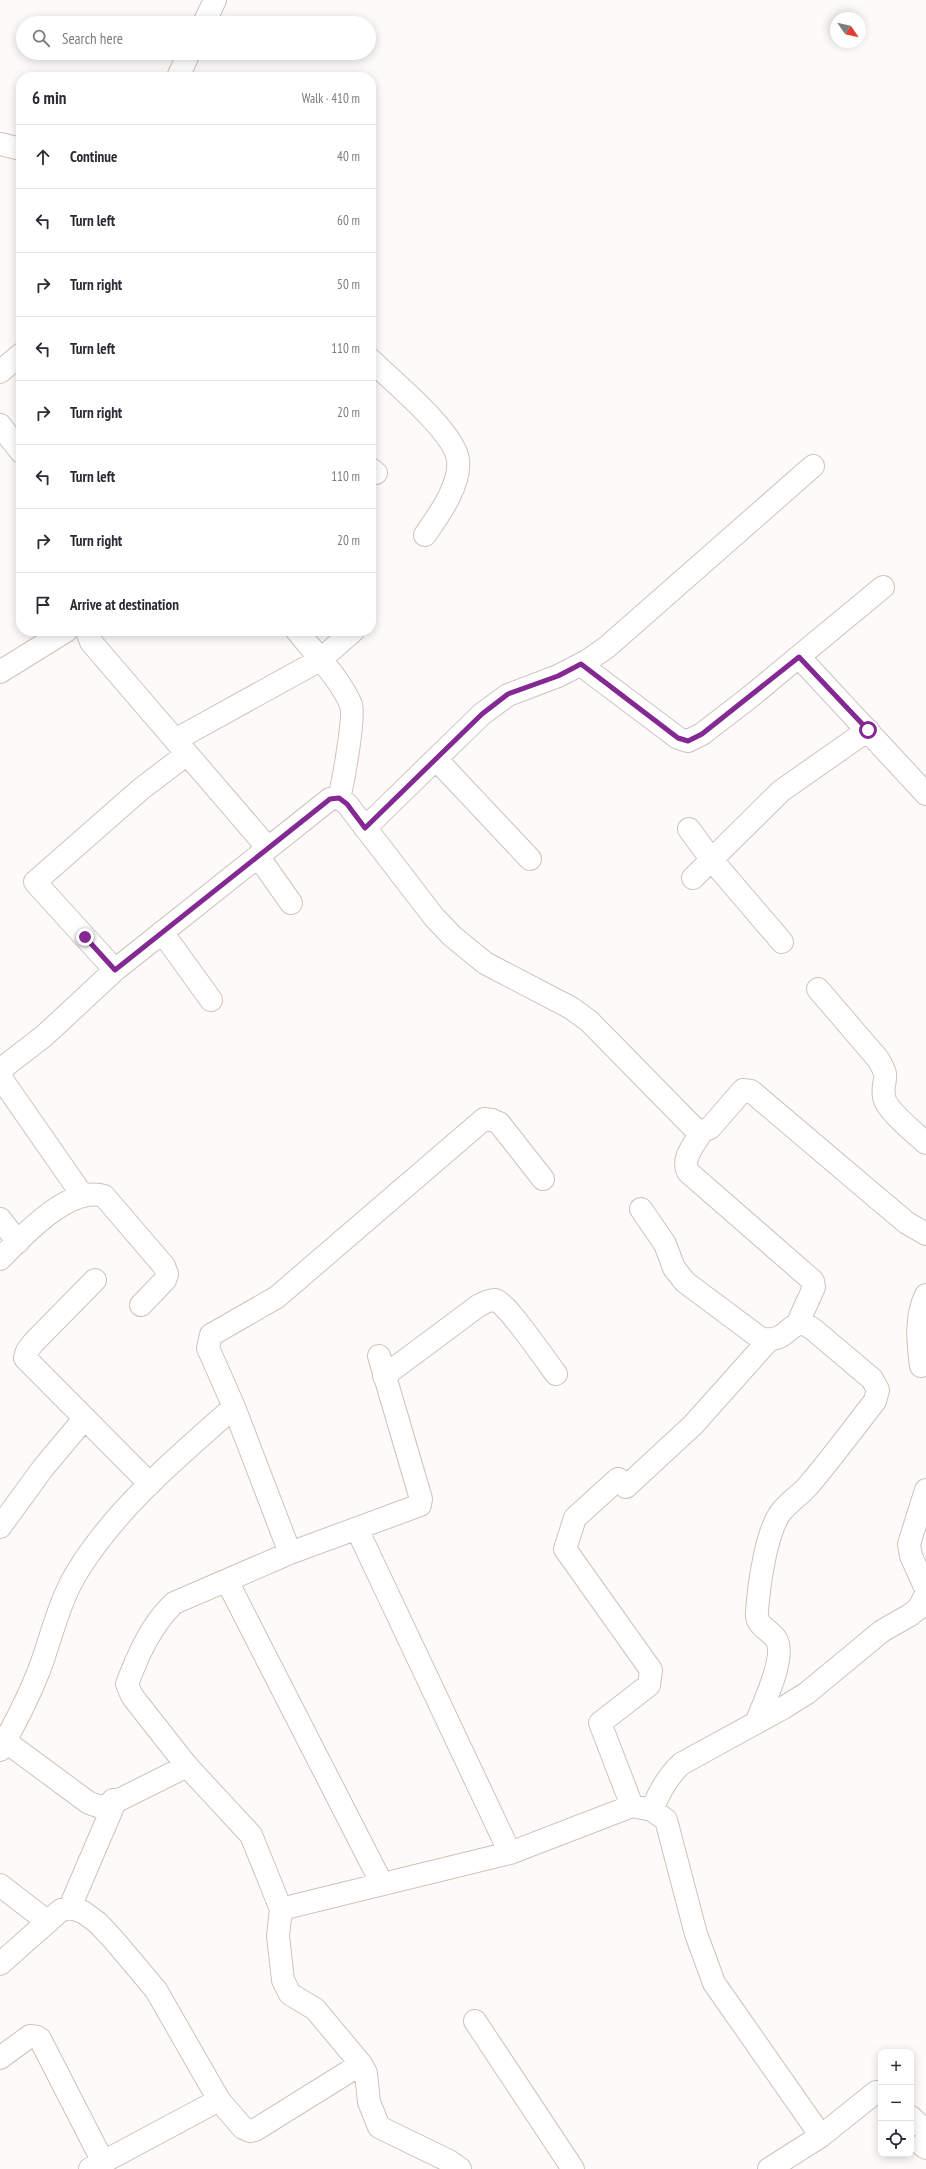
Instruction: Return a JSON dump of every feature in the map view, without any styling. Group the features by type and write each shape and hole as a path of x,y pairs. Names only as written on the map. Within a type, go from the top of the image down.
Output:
{"street":[{"path":"207,16 215,0"},
{"path":"180,72 186,60"},
{"path":"0,144 16,148"},
{"path":"0,372 16,358"},
{"path":"376,365 432,419 446,435 456,453 458,460 457,473 447,502 426,535"},
{"path":"0,425 16,446"},
{"path":"365,828 482,714 508,694 558,676 581,664 607,647 813,466"},
{"path":"581,664 678,738 688,741 702,734 884,587"},
{"path":"0,672 58,636"},
{"path":"88,636 91,642 181,747 263,852 291,903"},
{"path":"301,636 344,690 352,706 345,774 339,798"},
{"path":"115,970 35,882 141,789 181,747 320,660 347,636"},
{"path":"799,657 926,794"},
{"path":"693,878 781,791 868,730"},
{"path":"436,759 530,859"},
{"path":"83,1196 3,1081 1,1073 5,1066 44,1036 115,970 162,932 330,799 339,798 347,804 452,936 486,963 571,1008 589,1021 695,1129 702,1131 710,1128 743,1090 751,1091 907,1223 926,1234"},
{"path":"689,829 711,859 782,942"},
{"path":"162,932 211,1000"},
{"path":"818,989 878,1059 886,1072 884,1099 890,1108 926,1143"},
{"path":"290,1553 234,1407 208,1348 211,1335 277,1297 484,1119 499,1123 543,1179"},
{"path":"702,1131 687,1157 685,1166 688,1172 813,1281 814,1288 797,1325"},
{"path":"0,1259 47,1215 67,1202 83,1196 99,1194 110,1201 164,1266 167,1274 164,1280 141,1305"},
{"path":"641,1209 665,1244 674,1268 685,1282 752,1333 769,1340 778,1339 797,1325 804,1324 814,1330 872,1379 878,1390 875,1401 807,1487 781,1512 775,1524 763,1562 756,1613 759,1623 776,1639 779,1661 756,1723"},
{"path":"0,1219 18,1242"},
{"path":"95,1280 34,1342 25,1355 27,1362 150,1484"},
{"path":"921,1366 917,1325 922,1304 926,1295"},
{"path":"460,2169 449,2161 379,2127 369,2102 366,2073 361,2064 314,2009 290,1994 283,1980 279,1921 251,1835 187,1766 132,1696 127,1684 134,1665 159,1618 174,1604 290,1553 420,1505 421,1502 381,1366 478,1306 487,1301 496,1300 501,1303 511,1314 556,1374"},
{"path":"769,1340 693,1425 622,1483 575,1518 565,1549 651,1670 649,1685 600,1723 650,1812 672,1845 696,1934 714,1983 821,2136"},
{"path":"187,1766 101,1807 89,1803 2,1745 39,1668 66,1593 79,1569 119,1516 150,1484 234,1407"},
{"path":"0,1527 43,1468 84,1419"},
{"path":"926,1490 909,1544 911,1556 926,1589"},
{"path":"357,1529 510,1853"},
{"path":"227,1581 382,1884"},
{"path":"279,1921 382,1884 510,1853 650,1812 661,1789 672,1772 681,1764 807,1693 882,1631 919,1608 926,1594"},
{"path":"85,1911 114,1801"},
{"path":"0,1885 48,1922"},
{"path":"0,1964 61,1910 71,1908 85,1911 156,1990 219,2100 243,2128 250,2131 255,2130 361,2064"},
{"path":"475,2021 573,2169"},
{"path":"0,2058 30,2036 40,2039 97,2165 219,2100"},
{"path":"769,2169 821,2136 876,2092 878,2092"},
{"path":"914,2120 919,2125 925,2140"}],"route":[{"path":"85,937 115,970 203,898 282,838 330,799 339,798 347,804 365,828 482,714 508,694 558,676 581,664 678,738 688,741 702,734 799,657 868,730"}]}
